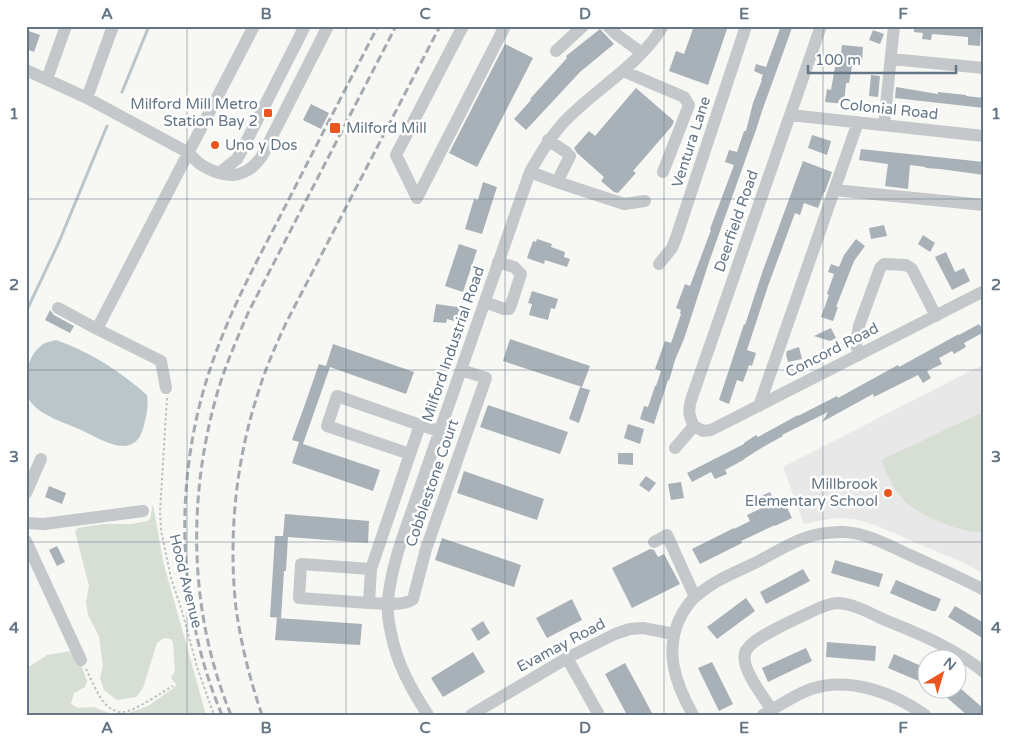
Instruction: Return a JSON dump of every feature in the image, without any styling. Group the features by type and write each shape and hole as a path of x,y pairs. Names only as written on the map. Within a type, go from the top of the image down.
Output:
{"street":[{"path":"47,79 66,26"},
{"path":"87,98 114,26"},
{"path":"97,328 254,26"},
{"path":"219,173 237,159 305,26"},
{"path":"26,70 87,98 189,152 198,163 219,173 236,175 254,166 262,156 328,26"},
{"path":"463,26 396,155 417,198 505,26"},
{"path":"556,50 583,26"},
{"path":"608,26 642,53"},
{"name":"Milford Industrial Road","path":"428,715 409,684 396,655 389,623 387,604 395,560 401,542 530,172 548,140 564,122 642,53 663,26"},
{"name":"Ventura Lane","path":"659,264 672,248 676,238 746,26"},
{"name":"Deerfield Road","path":"694,426 689,418 691,400 821,26"},
{"path":"884,125 894,26"},
{"path":"892,58 984,68"},
{"path":"623,71 684,97 689,104 663,172"},
{"name":"Colonial Road","path":"790,115 984,136"},
{"path":"759,406 858,122"},
{"path":"548,140 570,156 557,182"},
{"path":"530,172 624,204 645,201"},
{"path":"834,190 984,205"},
{"path":"485,302 504,309 512,305 521,274 514,267 498,262"},
{"path":"859,355 856,344 859,326 880,268 884,264 906,266 912,270 936,316"},
{"name":"Concord Road","path":"694,426 703,431 711,430 984,291"},
{"path":"58,308 161,361 166,388"},
{"name":"Cobblestone Court","path":"387,604 410,602 415,595 426,549 486,378 461,370"},
{"path":"410,454 327,426 337,396 440,431"},
{"path":"369,603 371,569 420,425"},
{"path":"675,448 694,426"},
{"path":"26,493 41,460"},
{"path":"26,523 44,524 143,511"},
{"path":"693,715 682,696 676,680 672,652 674,634 688,604 712,584 795,542 812,535 827,532 846,532 862,535 984,590"},
{"path":"382,535 401,542"},
{"path":"654,542 667,535 696,597"},
{"path":"26,541 82,660"},
{"path":"371,569 301,564 299,598 387,604"},
{"path":"925,715 883,693 864,687 844,684 829,685 799,694 774,711 747,670 744,654 747,648 761,637 819,608 838,604 850,606 917,633 954,651 984,672"},
{"name":"Evamay Road","path":"470,715 567,658 615,634 630,629 642,628 674,634"},
{"path":"567,658 599,715"}],"path":[{"name":"Hood Avenue","path":"166,388 167,406 160,512 161,530 171,578 197,667 214,715"},
{"path":"82,660 102,700 109,707 122,712 129,711 173,686"}],"shaded area":[{"path":"56,340 81,350 104,363 147,395 147,408 143,429 138,439 132,444 124,446 105,442 46,415 30,401 27,395 26,383 30,360 40,346"},
{"name":"Millbrook Elementary School","path":"984,364 984,574 966,564 875,525 854,519 834,518 804,524 783,467"},
{"path":"979,414 984,416 984,532 974,532 932,519 908,504 895,489 881,460"},
{"path":"153,504 163,561 206,715 123,715 148,706 175,687 176,684 171,678 175,671 171,639 164,638 157,643 143,688 136,697 117,700 104,690 100,678 103,666 99,636 88,615 86,602 89,586 75,531 78,528 103,524 132,524 147,521 150,519"},
{"path":"71,651 79,659 87,681 85,687 74,693 71,704 78,708 94,707 114,715 26,715 26,669 47,655"}],"building":[{"path":"694,26 728,26 708,85 669,71 676,51 684,54"},
{"path":"781,26 792,28 654,424 640,419 644,406 648,407 661,371 655,369 665,341 671,343 681,314 681,310 676,308 685,284 690,286 734,165 725,162 729,150 737,152 744,131 746,131 763,75 754,71 756,64 766,67"},
{"path":"914,26 968,26 981,28 980,46 968,45 968,37 932,34 931,40 922,39 923,33 914,32"},
{"path":"600,29 614,44 580,72 526,130 514,119 567,58 566,56"},
{"path":"26,30 40,35 34,52 26,49"},
{"path":"873,30 884,34 880,44 869,40"},
{"path":"505,44 533,58 477,167 449,153"},
{"path":"842,45 863,47 862,62 853,61 849,83 846,83 844,104 825,102 827,89 831,90 835,67 839,67"},
{"path":"871,75 880,76 878,97 869,96"},
{"path":"896,87 938,94 938,92 984,98 984,108 895,98"},
{"path":"636,88 674,121 672,126 633,171 636,173 618,193 601,181 604,177 577,153 574,148 589,131 595,136"},
{"path":"311,104 329,113 321,129 303,120"},
{"path":"812,135 831,141 827,155 808,148"},
{"path":"861,149 984,162 984,175 910,165 908,189 885,186 888,164 859,160"},
{"path":"803,161 832,172 818,208 804,203 800,215 795,213 747,350 756,353 752,366 749,365 743,382 737,380 729,404 719,400 744,324"},
{"path":"483,182 497,187 482,234 465,229 474,199 478,200"},
{"path":"884,225 887,236 871,239 869,228"},
{"path":"923,235 935,243 930,252 918,244"},
{"path":"537,239 552,244 551,247 565,252 564,257 570,259 567,267 545,260 544,264 527,258 533,241 536,242"},
{"path":"856,239 865,246 854,261 836,307 838,307 833,321 821,317 834,274 828,272 831,264 839,267 844,255"},
{"path":"459,244 477,250 463,292 445,286"},
{"path":"946,252 955,272 964,268 970,281 952,290 935,257"},
{"path":"532,291 558,299 555,309 551,308 548,320 529,315 532,304 528,303"},
{"path":"436,304 468,307 465,318 456,316 454,321 447,319 446,323 433,322"},
{"path":"50,310 54,315 74,326 70,333 45,320"},
{"path":"979,324 984,332 964,343 966,347 954,354 952,351 939,358 942,364 927,371 931,378 923,383 918,375 874,397 873,394 822,422 828,412 782,435 725,470 727,474 715,479 711,472 692,482 687,473 744,444 756,435 758,437 798,415 837,396 838,398"},
{"path":"831,328 836,338 830,341 814,336"},
{"path":"510,339 590,366 582,387 503,361"},
{"path":"333,344 414,372 406,394 330,367 303,444 380,470 373,491 292,463 299,442 292,440 319,364 326,366"},
{"path":"799,347 802,359 788,362 787,351"},
{"path":"580,387 590,390 579,423 569,419"},
{"path":"488,405 568,432 560,454 480,427"},
{"path":"628,424 644,429 640,444 624,438"},
{"path":"618,453 633,453 633,465 618,464"},
{"path":"464,471 544,499 537,520 457,493"},
{"path":"646,476 656,483 649,492 639,485"},
{"path":"681,482 684,498 671,500 668,484"},
{"path":"49,486 66,493 62,504 45,497"},
{"path":"770,492 777,506 785,503 792,518 741,541 742,543 700,564 692,549 750,521 747,515 766,506 761,496"},
{"path":"285,514 369,521 368,543 288,537 281,618 270,617 275,536 283,536"},
{"path":"442,538 521,565 514,587 435,560"},
{"path":"57,546 65,562 57,566 49,550"},
{"path":"650,549 654,550 658,557 664,554 680,584 632,608 612,568"},
{"path":"835,560 883,574 879,587 831,573"},
{"path":"803,569 810,581 766,604 760,592"},
{"path":"896,580 941,599 936,611 890,593"},
{"path":"746,598 755,611 717,639 707,627"},
{"path":"572,599 582,620 547,638 536,618"},
{"path":"955,606 984,623 984,639 948,617"},
{"path":"277,618 362,624 360,645 275,640"},
{"path":"483,621 490,633 478,641 471,629"},
{"path":"827,642 876,646 875,661 826,657"},
{"path":"806,648 812,661 768,682 762,668"},
{"path":"473,652 485,672 443,697 431,678"},
{"path":"894,654 918,665 918,681 888,668"},
{"path":"712,662 733,704 719,711 698,668"},
{"path":"625,663 653,715 627,715 605,674"},
{"path":"968,695 984,709 984,715 967,715 947,698 968,698"}],"waterway":[{"path":"122,92 149,26"},
{"path":"26,312 59,242 107,126"}],"railway":[{"path":"222,715 206,671 194,625 187,578 185,531 187,484 193,437 203,391 218,347 242,291 378,26"},
{"path":"231,715 217,676 207,637 200,596 197,556 197,515 207,434 224,373 248,313 396,26"},
{"path":"262,715 243,648 236,608 234,581 233,553 236,498 251,416 265,373 286,323 440,26"}],"place":[{"name":"Milford Mill Metro Station Bay 2","path":"268,113"},
{"name":"Milford Mill","path":"335,128"},
{"name":"Uno y Dos","path":"215,145"},
{"name":"Millbrook Elementary School","path":"888,493"}]}
